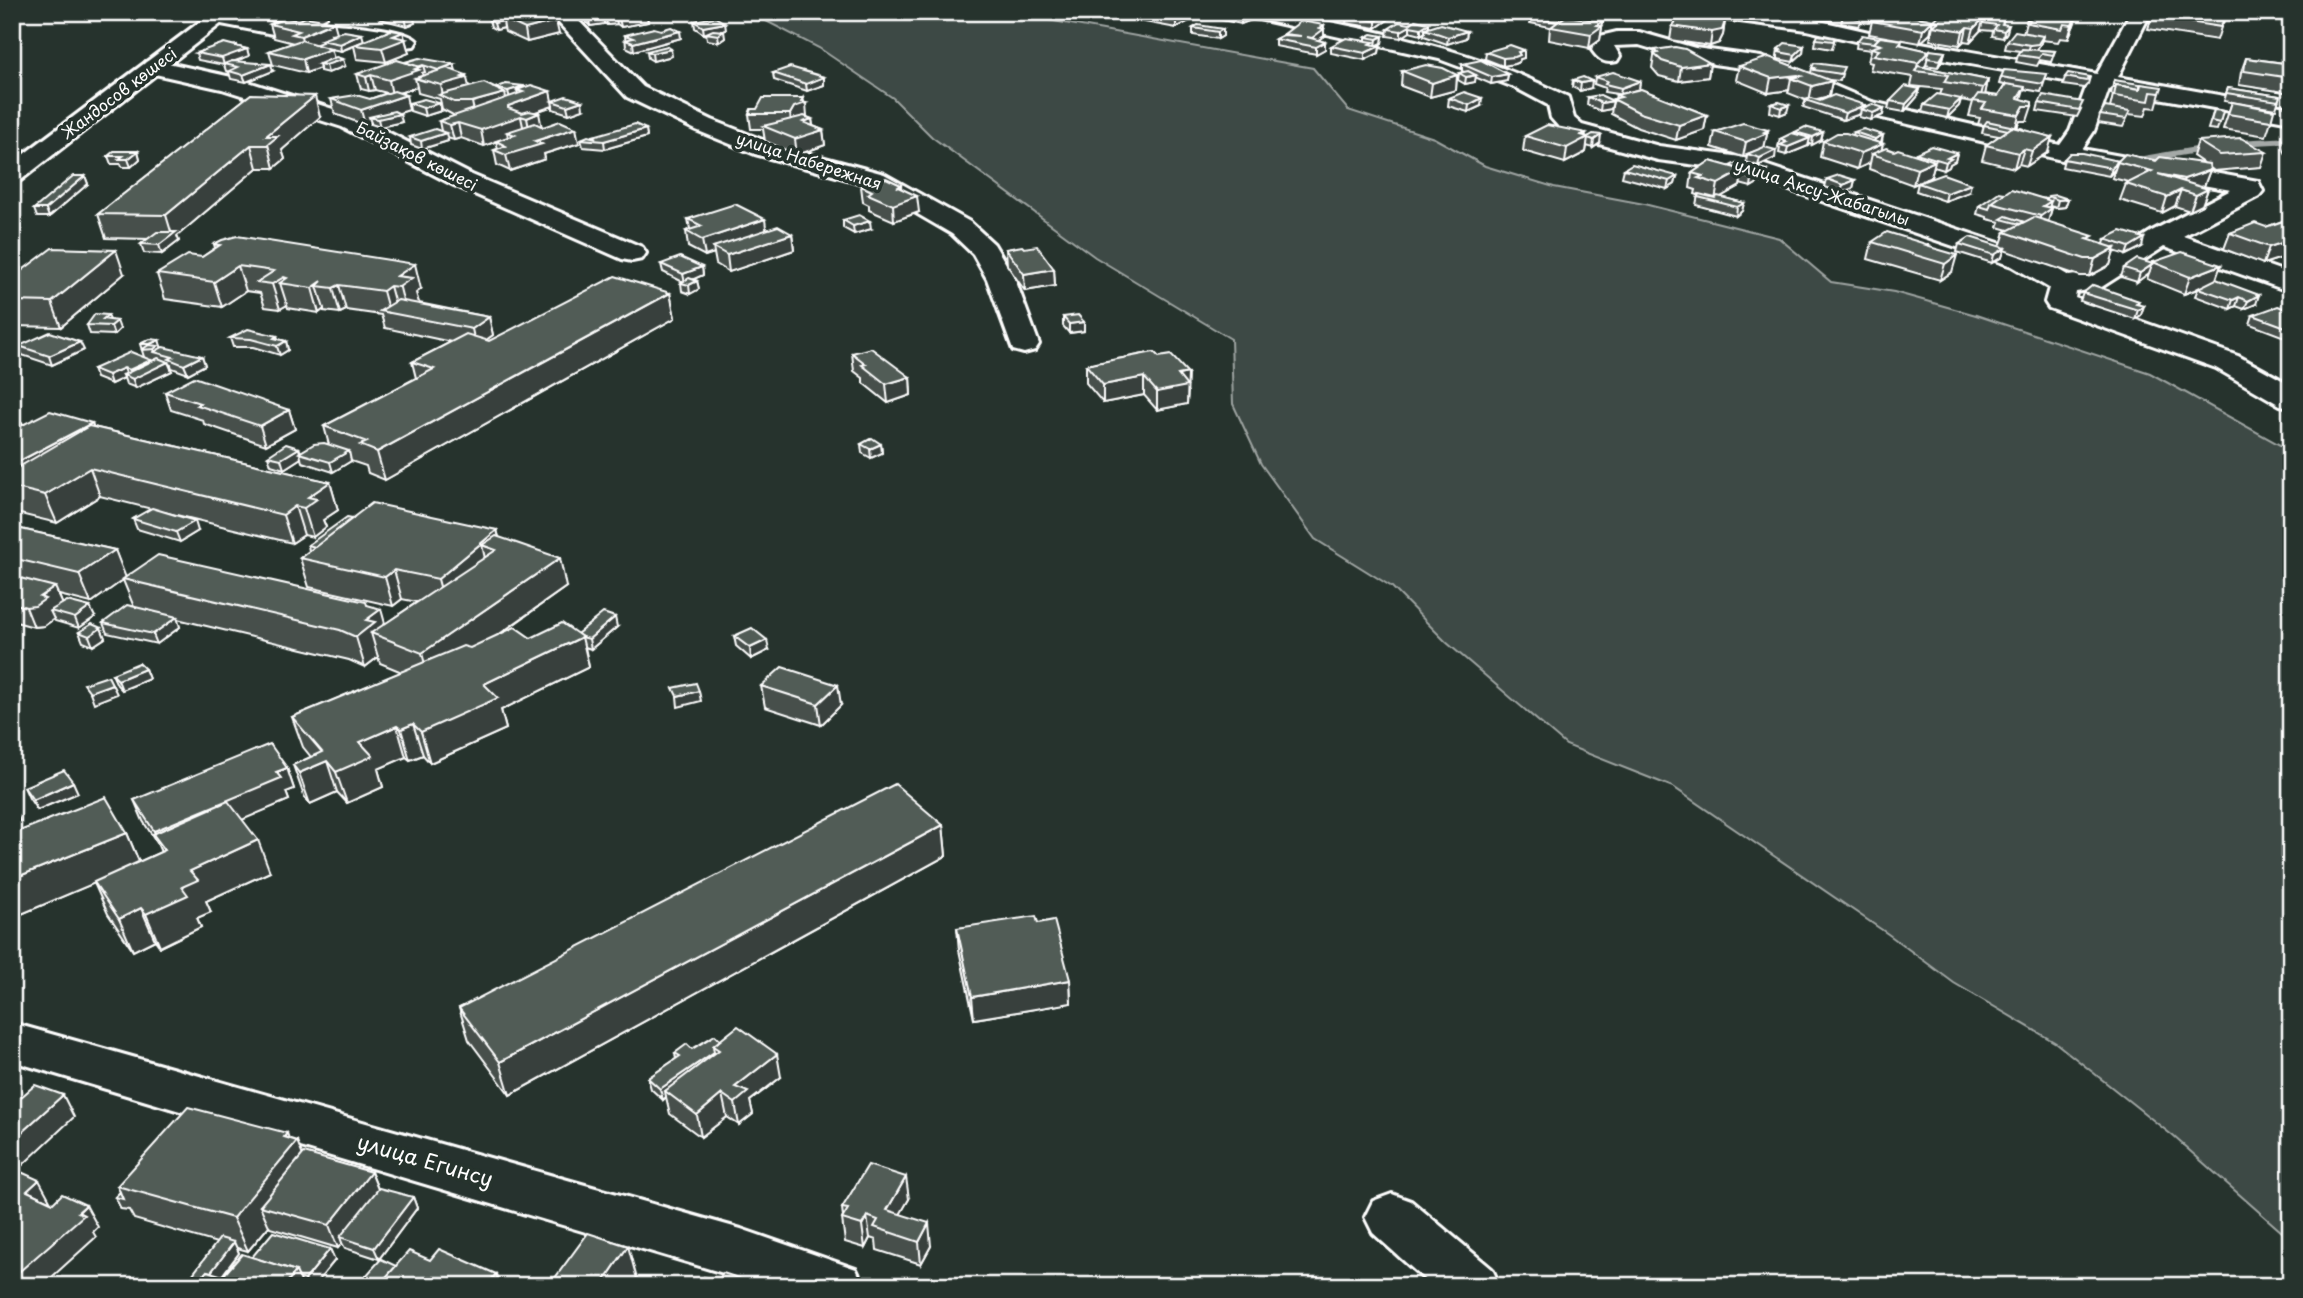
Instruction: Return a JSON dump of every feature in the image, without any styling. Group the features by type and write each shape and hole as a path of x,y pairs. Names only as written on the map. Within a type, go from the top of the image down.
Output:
{"street":[{"name":"улица Аксу-Жабагылы","path":"1252,12 1306,25 1398,41 1459,57 1532,87 1560,102 1559,112 1564,123 1574,130 1624,145 1732,162 1767,173 2022,260 2064,285"},
{"path":"1717,12 1807,24 1904,46 2291,115"},
{"path":"2066,153 2082,131 2102,82 2141,12"},
{"name":"улица Набережная","path":"565,14 635,93 764,149 875,179 961,228 984,250 1001,279 1024,344"},
{"path":"222,15 278,29 286,27 393,36 406,41"},
{"name":"Жандосов көшесі","path":"12,174 222,15"},
{"path":"1609,56 1602,47 1609,41 1633,38 1654,40 1692,54 1760,64 1844,101 1865,107 2066,153 2249,186 2250,191 2182,227 2165,232 2090,282 2064,285 2059,302 2227,362 2291,398"},
{"name":"Байзақов көшесі","path":"154,66 228,83 350,122 463,180 632,253"},
{"path":"2161,237 2291,284"},
{"name":"улица Егинсу","path":"12,1042 741,1253 836,1286"},
{"path":"1392,1217 1472,1286"}],"shaded area":[{"path":"754,12 1004,12 1313,68 1348,110 1434,138 1485,166 1554,187 1644,204 1779,238 1831,282 1894,292 1976,315 2150,373 2291,451 2291,1240 2173,1136 2056,1043 1954,983 1888,934 1673,787 1566,745 1446,642 1392,587 1315,539 1261,464 1233,404 1231,339 1095,257 932,137 893,98 819,48 760,18"}],"building":[{"path":"529,12 556,21 525,29 503,19"},
{"path":"1253,12 1241,18 1222,13"},
{"path":"1355,12 1390,12 1376,21 1347,16"},
{"path":"1538,12 1569,14 1557,22 1531,17"},
{"path":"1846,12 1874,13 1871,16 1863,15 1860,19 1843,16"},
{"path":"1881,12 1933,20 1923,30 1872,21"},
{"path":"1942,12 1984,18 1974,28 1967,27 1963,31 1933,26 1939,21 1934,20"},
{"path":"2032,12 2078,12 2072,25 2064,24 2062,29 2028,23 2030,20 2027,19"},
{"path":"2154,12 2225,13 2221,27 2152,16"},
{"path":"599,13 603,17 589,19 585,15"},
{"path":"1715,13 1712,17 1686,14"},
{"path":"1682,15 1725,21 1722,30 1712,32 1672,26"},
{"path":"507,16 503,21 494,23 489,20"},
{"path":"1566,16 1603,21 1597,25 1602,26 1591,34 1551,27"},
{"path":"306,17 334,22 301,36 292,34 299,31 270,24 286,18 298,20"},
{"path":"715,17 725,23 703,27 694,21"},
{"path":"1985,17 2004,20 2002,24 2009,25 2004,31 1994,29 1997,25 1983,23"},
{"path":"1415,20 1429,23 1421,28 1410,26 1401,31 1388,29 1399,22 1410,24"},
{"path":"1301,21 1324,25 1320,28 1324,29 1312,38 1307,37 1325,42 1316,47 1275,39 1283,35 1301,36 1284,34"},
{"path":"1441,24 1467,31 1448,37 1425,29"},
{"path":"1198,25 1223,29 1218,32 1193,28"},
{"path":"671,27 680,31 633,43 625,40 633,38 625,35"},
{"path":"391,30 403,32 393,36 406,39 382,48 354,45"},
{"path":"713,30 724,31 718,35 706,33"},
{"path":"344,31 362,34 340,44 321,40 335,35 331,34"},
{"path":"2015,31 2043,36 2038,44 2007,41"},
{"path":"1372,34 1383,36 1377,39 1366,37"},
{"path":"1818,35 1835,38 1833,41 1816,39"},
{"path":"1862,35 1879,38 1874,43 1857,41"},
{"path":"1880,37 1902,40 1899,44 1929,51 1918,63 1874,55 1879,50 1871,48 1881,45 1874,43"},
{"path":"1346,38 1374,42 1370,44 1380,46 1365,53 1331,46"},
{"path":"301,40 331,49 303,59 269,51"},
{"path":"224,43 247,49 222,58 196,53"},
{"path":"1785,43 1804,46 1795,55 1779,52 1781,50 1778,49"},
{"path":"1510,45 1524,50 1518,52 1520,55 1515,57 1503,58 1486,52"},
{"path":"667,46 671,49 652,53 647,51"},
{"path":"1675,47 1685,49 1710,63 1681,67 1662,61 1654,54 1658,53 1655,50"},
{"path":"2022,49 2055,51 2053,55 2042,53 2039,58 2018,55"},
{"path":"1930,50 1945,52 1940,60 1927,58"},
{"path":"336,57 343,59 326,65 319,64"},
{"path":"1769,57 1832,81 1812,86 1791,78 1801,76 1798,75 1771,78 1739,66"},
{"path":"419,58 454,64 438,70 405,62"},
{"path":"2246,58 2291,64 2291,78 2244,71"},
{"path":"397,60 420,67 415,69 419,70 389,80 357,74"},
{"path":"1481,60 1508,74 1492,77 1462,64"},
{"path":"232,61 271,64 243,75 229,71 238,67 224,64"},
{"path":"1814,63 1844,67 1841,74 1814,70"},
{"path":"1426,65 1443,68 1457,75 1432,83 1402,71"},
{"path":"1918,66 1988,80 1983,88 1944,82 1948,75 1915,71"},
{"path":"790,67 824,77 806,84 773,73"},
{"path":"447,68 466,75 462,77 466,78 441,85 415,78"},
{"path":"2004,70 2047,74 2043,84 2001,77"},
{"path":"1468,71 1476,75 1466,77 1459,73"},
{"path":"1613,72 1640,81 1621,88 1605,84 1607,81 1595,77"},
{"path":"2068,73 2090,77 2086,81 2065,77"},
{"path":"1583,77 1592,81 1581,83 1573,80"},
{"path":"2114,80 2140,86 2139,89 2116,85 2113,87"},
{"path":"484,83 505,93 472,102 454,102 439,95"},
{"path":"506,84 524,86 508,91 495,88"},
{"path":"2006,84 2025,87 2018,98 2032,102 2032,106 2024,106 2019,115 1982,109 1986,103 1973,101 1978,94 1998,96"},
{"path":"2141,84 2162,87 2160,93 2151,92 2149,101 2114,96 2116,85 2140,89"},
{"path":"531,85 550,91 508,106 522,113 539,113 527,118 521,116 481,130 439,121 523,92 517,90"},
{"path":"1905,86 1920,89 1906,104 1890,101"},
{"path":"2228,88 2280,96 2278,101 2226,93"},
{"path":"1641,89 1707,115 1679,125 1640,113 1613,99 1621,97 1616,95"},
{"path":"394,91 406,95 361,110 331,99 356,95 370,99"},
{"path":"1464,92 1482,98 1469,105 1449,98"},
{"path":"251,94 315,96 266,136 278,136 267,145 251,145 166,215 98,214"},
{"path":"1937,94 1961,99 1949,110 1924,105"},
{"path":"1600,95 1613,101 1601,103 1588,97"},
{"path":"1834,95 1865,105 1845,113 1805,100 1811,98 1820,101"},
{"path":"2043,95 2083,102 2079,110 2039,103"},
{"path":"566,96 582,101 567,106 552,101"},
{"path":"763,98 803,98 801,102 806,103 794,107 790,114 749,114 751,109 757,109"},
{"path":"424,99 439,103 423,108 409,103"},
{"path":"1779,102 1789,105 1781,108 1771,104"},
{"path":"2232,102 2274,110 2271,121 2228,114"},
{"path":"1872,104 1884,108 1873,113 1861,109"},
{"path":"2105,107 2130,111 2126,119 2100,115"},
{"path":"2214,110 2223,111 2220,123 2211,121"},
{"path":"394,111 400,114 378,119 369,117"},
{"path":"804,116 812,119 803,122 823,130 795,139 763,126"},
{"path":"560,121 576,128 535,141 542,144 506,155 494,150 506,146 496,141 515,135 507,132 535,123 543,127"},
{"path":"1987,121 2024,129 2012,127 2008,130 1984,125"},
{"path":"1743,123 1768,130 1764,132 1767,133 1746,142 1715,132"},
{"path":"635,124 646,129 604,141 581,139 588,136 596,138 593,136"},
{"path":"1547,125 1586,133 1581,135 1588,137 1567,148 1525,136"},
{"path":"1805,127 1823,132 1813,137 1795,132"},
{"path":"2012,127 2052,137 2032,151 2024,149 2018,153 1986,145"},
{"path":"435,129 446,133 421,141 410,137"},
{"path":"1863,129 1883,135 1875,139 1854,132"},
{"path":"1792,133 1810,138 1788,147 1780,145 1787,142 1780,139"},
{"path":"1837,133 1883,144 1861,153 1823,141"},
{"path":"1593,134 1601,135 1594,140 1588,138"},
{"path":"2241,138 2266,152 2220,155 2198,141"},
{"path":"1931,146 1957,153 1947,158 1951,159 1946,162 1916,153"},
{"path":"1764,147 1776,150 1760,158 1747,154"},
{"path":"1886,148 1894,151 1898,149 1935,161 1917,169 1872,154"},
{"path":"114,151 138,151 128,159 119,159 123,156 108,156"},
{"path":"2070,153 2118,161 2112,168 2064,159"},
{"path":"2125,154 2156,161 2160,157 2209,164 2210,170 2184,179 2158,174 2208,189 2196,195 2181,190 2167,197 2126,184 2152,171 2117,162"},
{"path":"1710,161 1743,170 1718,184 1698,178 1703,176 1692,173"},
{"path":"1738,162 1767,170 1752,179 1742,176 1743,170 1730,166"},
{"path":"1632,164 1677,176 1669,181 1624,169"},
{"path":"1943,174 1971,184 1947,193 1918,183"},
{"path":"1839,175 1855,180 1843,185 1827,179"},
{"path":"73,176 85,176 46,209 34,209"},
{"path":"886,178 917,196 893,205 868,194 872,191 861,186"},
{"path":"2011,189 2051,201 2043,206 2052,208 2041,216 1991,203"},
{"path":"1999,192 2005,193 1991,203 1989,209 1979,206"},
{"path":"1699,194 1744,203 1737,207 1698,197"},
{"path":"2056,195 2068,199 2058,200 2048,196"},
{"path":"735,204 765,219 702,240 686,231 702,226 688,219"},
{"path":"859,215 870,221 853,226 843,220"},
{"path":"2006,216 2025,222 2020,224 2001,219"},
{"path":"2034,217 2093,236 2087,239 2115,248 2095,259 2085,259 2005,232"},
{"path":"2289,219 2291,240 2269,247 2230,233 2255,223 2266,227"},
{"path":"778,226 792,234 727,255 713,247"},
{"path":"2121,231 2144,238 2129,247 2105,239"},
{"path":"157,232 176,232 159,245 141,244"},
{"path":"1887,232 1957,255 1945,264 1872,242"},
{"path":"237,236 415,264 397,276 412,278 399,287 390,286 383,291 339,285 333,288 317,286 322,281 312,288 280,283 287,278 284,277 272,284 257,282 274,271 238,266 214,282 157,274 188,255 202,257 220,245 214,244"},
{"path":"1970,237 2005,248 1994,255 1959,244"},
{"path":"1037,246 1054,269 1024,274 1006,249"},
{"path":"52,248 116,250 52,302 12,301 12,278"},
{"path":"2182,252 2221,265 2190,277 2153,262"},
{"path":"680,257 702,267 683,274 661,264"},
{"path":"2137,259 2153,264 2140,273 2124,268"},
{"path":"615,276 670,293 377,452 360,445 367,442 324,426 434,369 412,362 466,334 489,341"},
{"path":"689,278 697,281 689,285 681,283"},
{"path":"2216,279 2259,295 2248,301 2239,297 2233,300 2198,288"},
{"path":"2093,285 2139,301 2136,304 2144,306 2138,310 2083,293"},
{"path":"398,300 489,317 472,329 380,311"},
{"path":"2278,306 2291,311 2291,329 2253,315"},
{"path":"95,314 108,315 103,319 117,321 111,326 87,325"},
{"path":"1078,315 1084,322 1069,324 1063,317"},
{"path":"248,329 286,341 277,346 251,339 230,338"},
{"path":"50,332 80,342 49,356 19,346"},
{"path":"150,339 159,340 140,344"},
{"path":"149,345 158,346 141,350"},
{"path":"163,347 202,356 184,365 169,359 173,357 154,352"},
{"path":"871,348 910,377 886,384 862,365 866,364 852,353"},
{"path":"131,352 151,360 129,370 124,368 108,375 93,369"},
{"path":"1154,352 1159,357 1171,355 1188,373 1178,375 1187,386 1157,392 1144,377 1103,385 1086,365"},
{"path":"158,358 168,362 133,379 123,375"},
{"path":"194,377 289,410 260,426 165,392"},
{"path":"50,411 92,423 12,465 12,430"},
{"path":"12,421 24,424 12,430"},
{"path":"89,426 330,482 308,497 317,499 304,508 295,506 283,515 90,468 45,495 12,487 12,471"},
{"path":"872,438 881,444 870,449 861,444"},
{"path":"324,443 349,451 330,462 299,453 314,444"},
{"path":"286,444 299,448 281,459 268,456"},
{"path":"372,503 497,530 438,579 394,570 385,577 300,558"},
{"path":"152,508 195,521 176,532 133,519"},
{"path":"347,517 353,518 315,547 308,545"},
{"path":"12,527 115,550 79,574 12,558"},
{"path":"496,536 560,558 422,653 371,633 496,550 482,545"},
{"path":"158,555 366,602 367,605 381,609 366,620 375,622 356,637 340,630 123,579"},
{"path":"12,576 55,587 40,597 45,599 35,606 26,607 12,603"},
{"path":"67,601 90,607 75,618 50,611"},
{"path":"127,605 177,617 153,634 103,623"},
{"path":"603,613 615,617 589,639 577,634"},
{"path":"562,623 582,637 484,684 498,698 421,732 413,724 401,729 397,726 360,742 373,756 336,772 327,761 299,773 293,765 322,752 292,717 463,646 470,648 515,627 531,638"},
{"path":"92,624 101,628 89,636 79,632"},
{"path":"752,628 767,640 750,648 734,636"},
{"path":"139,663 145,669 118,680 112,674"},
{"path":"782,667 838,685 818,704 761,686"},
{"path":"108,676 112,684 90,692 84,684"},
{"path":"696,683 699,691 677,696 673,688"},
{"path":"270,744 287,768 276,772 281,778 154,831 134,800"},
{"path":"64,770 73,782 33,800 24,787"},
{"path":"895,784 943,825 500,1062 459,1008"},
{"path":"106,797 127,833 12,879 12,834"},
{"path":"228,801 258,840 190,871 198,880 182,887 188,895 146,914 141,908 119,919 94,882 165,850 153,834"},
{"path":"1036,916 1038,923 1054,920 1070,980 972,997 957,928"},
{"path":"738,1026 777,1054 735,1087 748,1092 735,1103 722,1094 697,1115 665,1091 719,1050 713,1046"},
{"path":"715,1035 720,1040 713,1046 714,1052 660,1089 648,1078 680,1056 675,1053 687,1044 692,1049"},
{"path":"35,1085 63,1095 12,1141 12,1105"},
{"path":"188,1107 287,1133 284,1137 297,1141 233,1218 117,1186"},
{"path":"304,1153 371,1172 329,1225 260,1206"},
{"path":"868,1165 906,1177 887,1210 929,1223 919,1242 874,1227 878,1220 867,1216 862,1225 842,1219 848,1209 842,1208"},
{"path":"21,1172 39,1180 27,1191 53,1203 62,1194 86,1205 78,1212 84,1215 12,1278 12,1180"},
{"path":"379,1188 413,1197 374,1248 340,1237"},
{"path":"273,1232 330,1249 305,1280 299,1278 296,1271 252,1257"},
{"path":"588,1233 628,1246 603,1283 610,1286 549,1286"},
{"path":"220,1238 234,1242 211,1272 207,1271 195,1286 184,1286"},
{"path":"439,1249 496,1274 486,1286 378,1286 409,1251 430,1260"},
{"path":"242,1254 296,1271 284,1286 195,1286 207,1271 223,1276"},
{"path":"381,1259 396,1266 378,1286 357,1286"},
{"path":"723,1273 762,1286 699,1286 704,1277 718,1281"}],"waterway":[{"path":"2238,143 2291,140"},
{"path":"2138,160 2208,148"}]}
